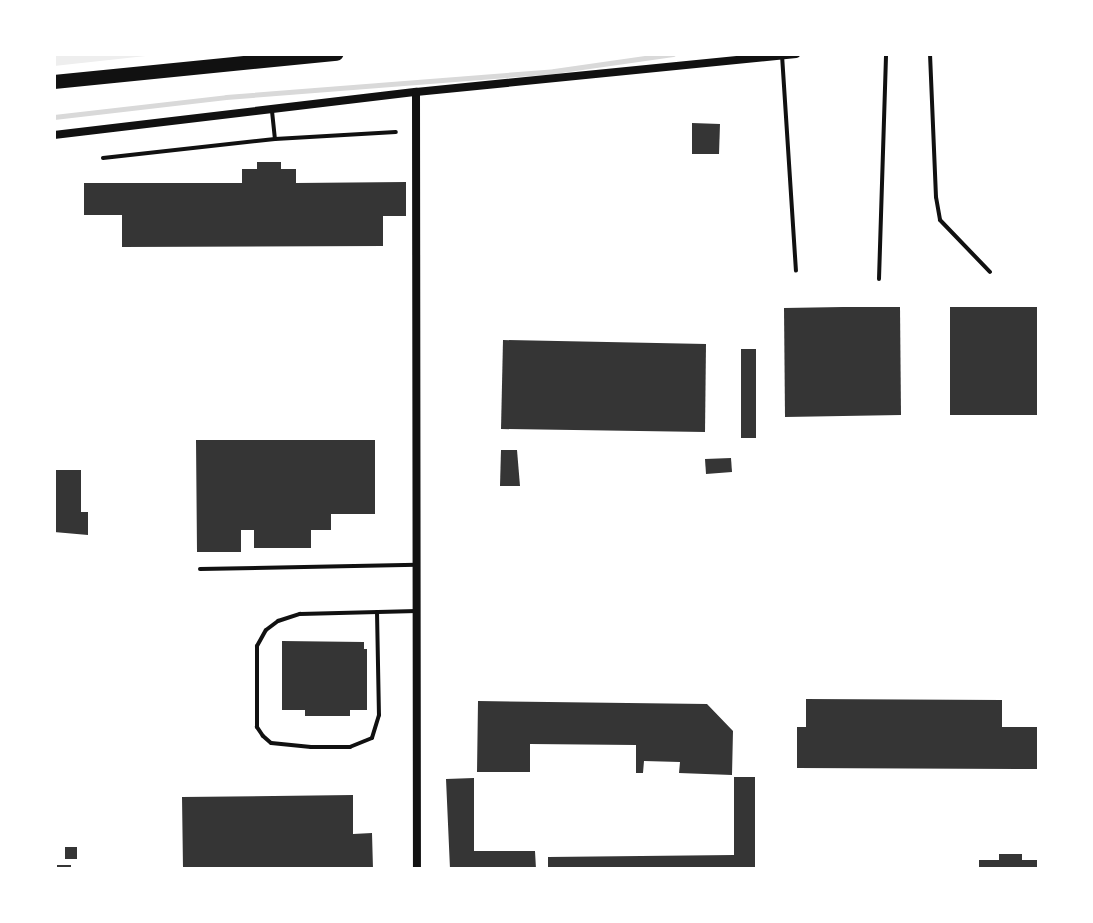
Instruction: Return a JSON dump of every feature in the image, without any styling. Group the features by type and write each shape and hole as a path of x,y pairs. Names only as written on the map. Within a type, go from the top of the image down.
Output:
{"highway":[{"path":"54,82 337,54"}],"street":[{"path":"54,135 416,92 796,54"},
{"path":"416,92 417,869"}],"lane":[{"path":"879,279 886,54"},
{"path":"930,54 936,197 940,220 990,272"},
{"path":"782,55 796,271"},
{"path":"272,109 275,139"},
{"path":"103,158 275,139 396,132"},
{"path":"200,569 417,565"},
{"path":"377,612 379,715 372,738 350,747 271,743 257,727 257,646 266,630 278,621 300,614 377,612 417,611"}],"shaded area":[{"path":"54,54 164,54 54,66"}],"building":[{"path":"692,123 720,124 719,154 692,154"},
{"path":"257,162 281,162 281,169 296,169 296,183 406,182 406,216 383,216 383,246 122,247 122,215 84,215 84,183 242,183 242,169 257,169"},
{"path":"900,307 901,415 785,417 784,308"},
{"path":"950,307 1039,307 1039,415 950,415"},
{"path":"503,340 706,344 705,432 501,429"},
{"path":"741,349 756,349 756,438 741,438"},
{"path":"196,440 375,440 375,514 331,514 331,530 311,530 311,548 254,548 254,530 241,530 241,552 197,552"},
{"path":"501,450 517,450 520,486 500,486"},
{"path":"731,458 732,472 706,474 705,459"},
{"path":"54,470 81,470 81,512 88,512 88,535 54,532"},
{"path":"282,641 364,642 364,649 367,649 367,710 350,710 350,716 305,716 305,710 282,710"},
{"path":"806,699 1002,700 1002,727 1039,727 1039,769 797,768 797,727 806,727"},
{"path":"478,701 707,704 733,731 732,775 679,773 680,762 644,761 643,773 636,773 636,745 530,744 530,772 477,772"},
{"path":"734,777 755,777 755,869 548,869 548,857 734,855"},
{"path":"474,778 474,851 535,851 536,869 450,869 446,779"},
{"path":"353,795 353,834 372,833 373,869 183,869 182,797"},
{"path":"65,847 77,847 77,859 65,859"},
{"path":"999,854 1022,854 1022,860 1039,860 1039,869 979,869 979,860 999,860"},
{"path":"57,865 71,865 71,869 57,869"}],"waterway":[{"path":"54,117 226,97 554,71 673,54"}]}
